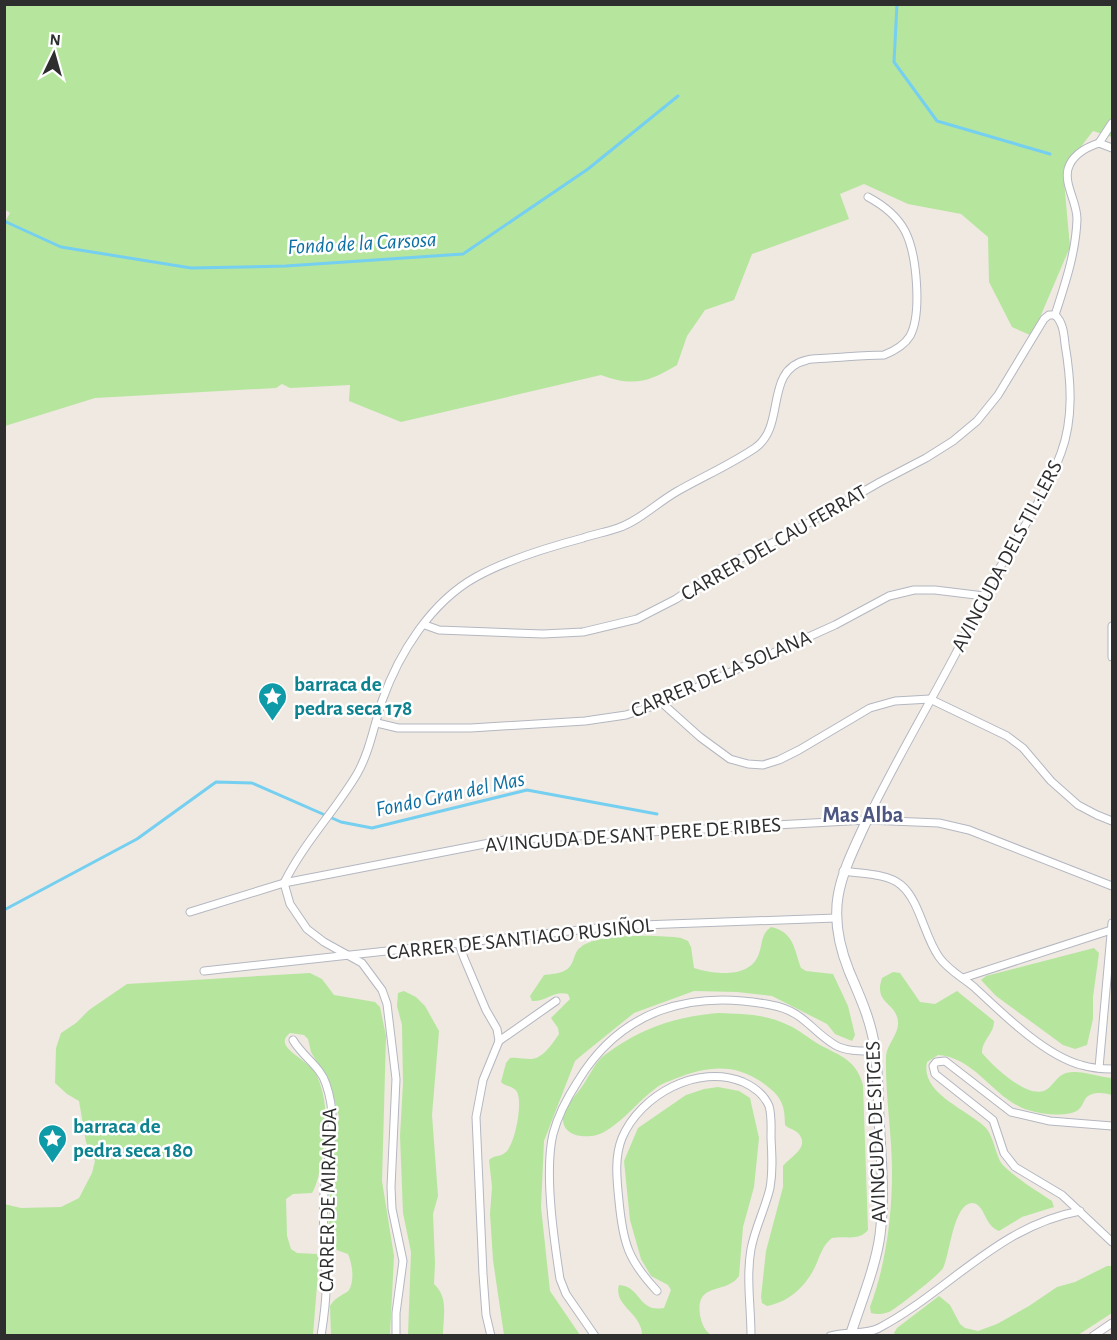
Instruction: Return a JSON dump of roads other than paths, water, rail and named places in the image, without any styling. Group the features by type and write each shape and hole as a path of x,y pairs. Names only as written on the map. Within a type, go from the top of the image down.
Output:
{"street":[{"path":"1099,143 1113,123"},
{"path":"1055,315 1068,274 1077,217 1068,182 1068,170 1072,161 1089,146 1099,143 1113,148"},
{"path":"396,1335 396,1313 403,1261 392,1209 395,1064 387,1004 382,990 362,963 324,942 307,929 290,904 284,883 294,863 358,772 377,723 382,702 407,648 444,602 476,577 581,538 619,528 677,491 755,448 768,435 774,417 779,385 793,366 806,360 884,355 902,346 909,338 915,318 913,257 908,238 884,206 868,198"},
{"name":"AVINGUDA DELS TIL·LERS","path":"930,699 955,656 984,597 1044,494 1062,450 1068,425 1070,382 1065,339 1059,319 1055,315"},
{"name":"CARRER DEL CAU FERRAT","path":"425,625 439,630 543,634 583,632 637,619 676,599 727,565 784,537 953,441 977,420 1013,371 1044,319 1055,315"},
{"name":"CARRER DE LA SOLANA","path":"377,723 398,728 529,726 626,715 662,703 835,625 889,596 914,590 935,590 984,597"},
{"path":"1113,626 1113,657"},
{"path":"662,703 700,737 730,759 763,765 799,750 870,708 895,701 930,699 1007,736 1023,748 1051,781 1078,804 1113,821"},
{"name":"AVINGUDA DE SITGES","path":"851,1334 876,1254 882,1219 882,1188 876,1051 865,1007 837,936 837,899 843,871 930,699"},
{"name":"AVINGUDA DE SANT PERE DE RIBES","path":"190,912 284,883 505,840 867,820 939,822 969,830 1113,886"},
{"path":"843,871 887,878 899,883 914,904 926,934 940,959 952,972 963,978 1040,1043 1079,1065 1113,1069"},
{"name":"CARRER DE SANTIAGO RUSIÑOL","path":"204,970 615,926 836,918"},
{"path":"963,978 1112,926 1099,1068"},
{"path":"459,944 486,1010 497,1029 499,1041 483,1080 476,1117 482,1263 490,1335"},
{"path":"595,1335 566,1294 560,1279 550,1170 553,1135 564,1104 599,1052 625,1027 648,1015 672,1007 718,1000 749,1001 787,1010 808,1021 836,1045 845,1049 876,1051"},
{"path":"499,1041 556,1001"},
{"name":"CARRER DE MIRANDA","path":"293,1040 299,1051 325,1080 333,1114 333,1131 324,1191 326,1298 321,1335"},
{"path":"1113,1125 1032,1118 1003,1107 945,1061 934,1064 935,1074 993,1120 1004,1153 1015,1167 1062,1195 1113,1242"},
{"path":"657,1292 634,1263 627,1249 621,1225 616,1179 617,1155 622,1139 630,1123 645,1107 659,1095 682,1082 706,1077 734,1078 759,1092 765,1098 771,1114 772,1174 751,1250 748,1281 751,1335"},
{"path":"993,1120 1003,1107"},
{"path":"830,1335 877,1330 920,1302 987,1251 1029,1226 1048,1218 1080,1211"},
{"path":"1093,1335 1113,1323"}],"waterway":[{"path":"897,4 894,62 937,121 1050,154"},
{"name":"Fondo de la Carsosa","path":"4,221 61,247 191,268 286,266 463,254 588,169 678,96"},
{"name":"Fondo Gran del Mas","path":"4,910 137,839 216,782 252,783 341,822 372,828 527,790 657,814"}],"place":[{"name":"barraca de pedra seca 178","path":"273,722"},
{"name":"barraca de pedra seca 180","path":"52,1164"}],"district":[{"name":"Mas Alba","path":"863,815"}]}
